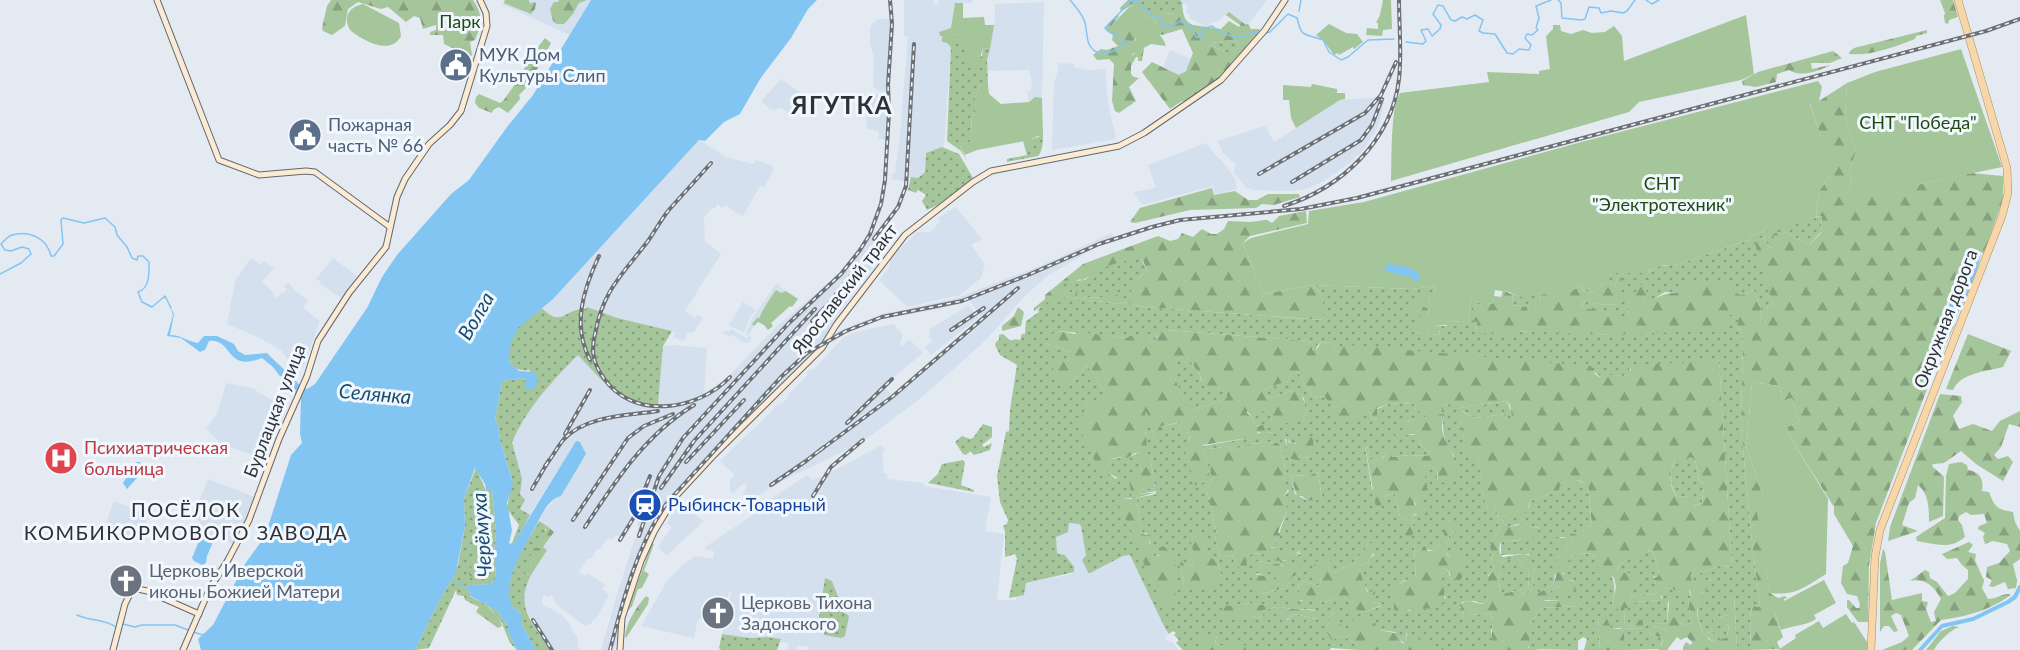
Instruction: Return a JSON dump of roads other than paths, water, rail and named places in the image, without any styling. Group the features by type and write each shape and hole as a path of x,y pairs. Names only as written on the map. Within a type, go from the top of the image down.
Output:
{"main road":[{"name":"Окружная дорога","path":"1873,650 1875,557 1880,530 2002,216 2008,193 2005,158 1960,0"}],"street":[{"path":"157,0 216,154 221,161 259,176 311,171 323,177 390,227"},
{"name":"Бурлацкая улица","path":"183,650 216,578 228,561 249,520 321,336 349,293 384,250 397,197 405,179 431,141 455,120 464,102 487,27 486,13 480,0"},
{"name":"Ярославский тракт","path":"620,650 621,621 641,561 670,504 712,457 822,348 836,325 905,235 958,193 991,171 1119,146 1135,139 1216,84 1258,39 1285,0"},
{"path":"113,650 130,592 144,590 199,614"}],"water":[{"name":"Волга","path":"591,0 817,0 808,9 791,38 760,79 740,114 724,122 705,141 699,140 553,299 518,328 511,343 510,363 519,371 535,372 538,381 530,390 526,389 523,378 502,381 495,420 513,483 507,503 512,530 509,544 513,544 576,441 580,442 586,454 561,496 551,501 544,511 512,574 510,596 513,606 521,614 521,623 536,650 517,650 508,632 508,626 500,613 468,594 471,593 466,588 469,585 491,584 496,578 494,551 496,533 492,489 486,491 485,484 475,468 464,498 465,526 456,572 415,650 201,650 198,639 213,625 245,564 265,536 291,455 302,443 301,398 293,393 288,381 262,358 241,361 217,341 209,341 205,350 200,352 181,338 167,336 173,315 170,307 174,314 170,335 178,336 198,343 204,336 217,336 234,344 238,351 245,355 267,353 301,387 307,389 315,384 367,308 382,277 397,255 451,194 469,180 533,95"},
{"path":"1981,253 1972,282 1958,313 1949,329 1941,328 1954,291 1963,278 1965,269 1976,261"},
{"path":"1387,264 1412,269 1419,274 1420,280 1416,281 1408,276 1386,271"},
{"path":"136,462 140,462 143,466 137,478 127,489 123,483"},
{"path":"201,536 211,538 213,542 206,563 202,565 192,558"}],"waterway":[{"path":"1070,0 1084,20 1089,44 1097,52 1102,53 1113,51 1127,42 1105,28 1131,1 1137,0 1143,10 1161,19 1163,27 1171,27 1180,21 1192,28 1196,37 1203,36 1203,29 1212,26 1221,32 1237,37 1260,32"},
{"path":"1299,11 1301,0"},
{"path":"1406,42 1423,44 1426,41 1421,30 1428,29 1432,36 1440,29 1441,25 1433,14 1438,5 1443,6 1451,20 1455,21 1462,17 1467,19 1475,15 1483,20 1479,31 1495,34 1507,53 1513,54 1519,49 1529,50 1531,45 1525,38 1527,34 1532,35 1538,30 1536,28 1539,18 1536,6 1551,0"},
{"path":"1558,0 1561,3 1562,18 1581,20 1585,19 1589,7 1599,8 1601,13 1611,11 1623,13 1635,0"},
{"path":"1646,0 1652,4 1659,0"},
{"path":"1265,33 1270,32 1288,14 1297,18 1302,32 1323,40 1329,52 1341,60 1368,40 1394,39"},
{"name":"Селянка","path":"0,274 21,263 31,254 29,249 22,247 11,251 5,250 1,244 10,236 25,234 36,237 46,244 51,256 54,256 63,244 61,220 63,218 84,223 105,218 115,227 117,235 127,247 132,258 137,260 138,256 143,256 149,262 147,284 138,292 142,302 152,307 165,296 171,308"},
{"path":"451,579 467,587"},
{"name":"Черёмуха","path":"1920,650 1942,626 1973,619 2008,602 2015,597 2020,587"},
{"path":"77,615 116,627"},
{"path":"123,624 135,627 175,625 188,630"},
{"path":"193,632 203,635"}],"railway":[{"path":"639,536 659,476 683,438 789,323 841,274 870,234 881,204 885,180 892,24 890,0"},
{"path":"1284,206 1305,198 1344,174 1375,142 1394,102 1399,79 1399,0"},
{"path":"610,650 639,555 656,519 667,503 781,377 807,353 846,331 882,317 962,301 1099,244 1152,227 1180,220 1301,209 1357,198 1986,31 2020,19"},
{"path":"874,239 898,207 906,186 914,44"},
{"path":"1259,174 1365,113 1381,95 1396,62"},
{"path":"1292,182 1361,140 1372,125 1382,99"},
{"path":"711,163 668,211 608,294 599,319 593,351 600,372 615,391 631,400 647,405 683,404 701,398 717,389 730,377"},
{"path":"590,360 582,334 582,308 588,282 599,256"},
{"path":"812,321 857,268"},
{"path":"819,451 892,397 1018,288"},
{"path":"951,330 984,308"},
{"path":"661,488 694,441 815,309"},
{"path":"847,423 892,379"},
{"path":"565,434 590,390"},
{"path":"686,462 744,400"},
{"path":"585,527 620,476 646,444 694,405"},
{"path":"545,466 564,439 584,425 608,418 658,411"},
{"path":"573,520 628,438 644,426 673,414"},
{"path":"813,496 831,467 863,440"},
{"path":"771,485 824,447"},
{"path":"532,489 549,460"},
{"path":"620,540 634,517 650,476"},
{"path":"533,620 552,650"}],"place":[{"name":"МУК Дом Культуры Слип","path":"456,65"},
{"name":"Пожарная часть № 66","path":"305,135"},
{"name":"Психиатрическая больница","path":"61,458"},
{"name":"Рыбинск-Товарный","path":"645,505"},
{"name":"Церковь Иверской иконы Божией Матери","path":"126,581"},
{"name":"Церковь Тихона Задонского","path":"718,613"}],"district":[{"name":"ЯГУТКА","path":"842,106"},
{"name":"ПОСЁЛОК КОМБИКОРМОВОГО ЗАВОДА","path":"186,522"}],"park label":[{"name":"Парк","path":"460,22"},
{"name":"СНТ \"Победа\"","path":"1918,123"},
{"name":"СНТ \"Электротехник\"","path":"1662,194"}]}
